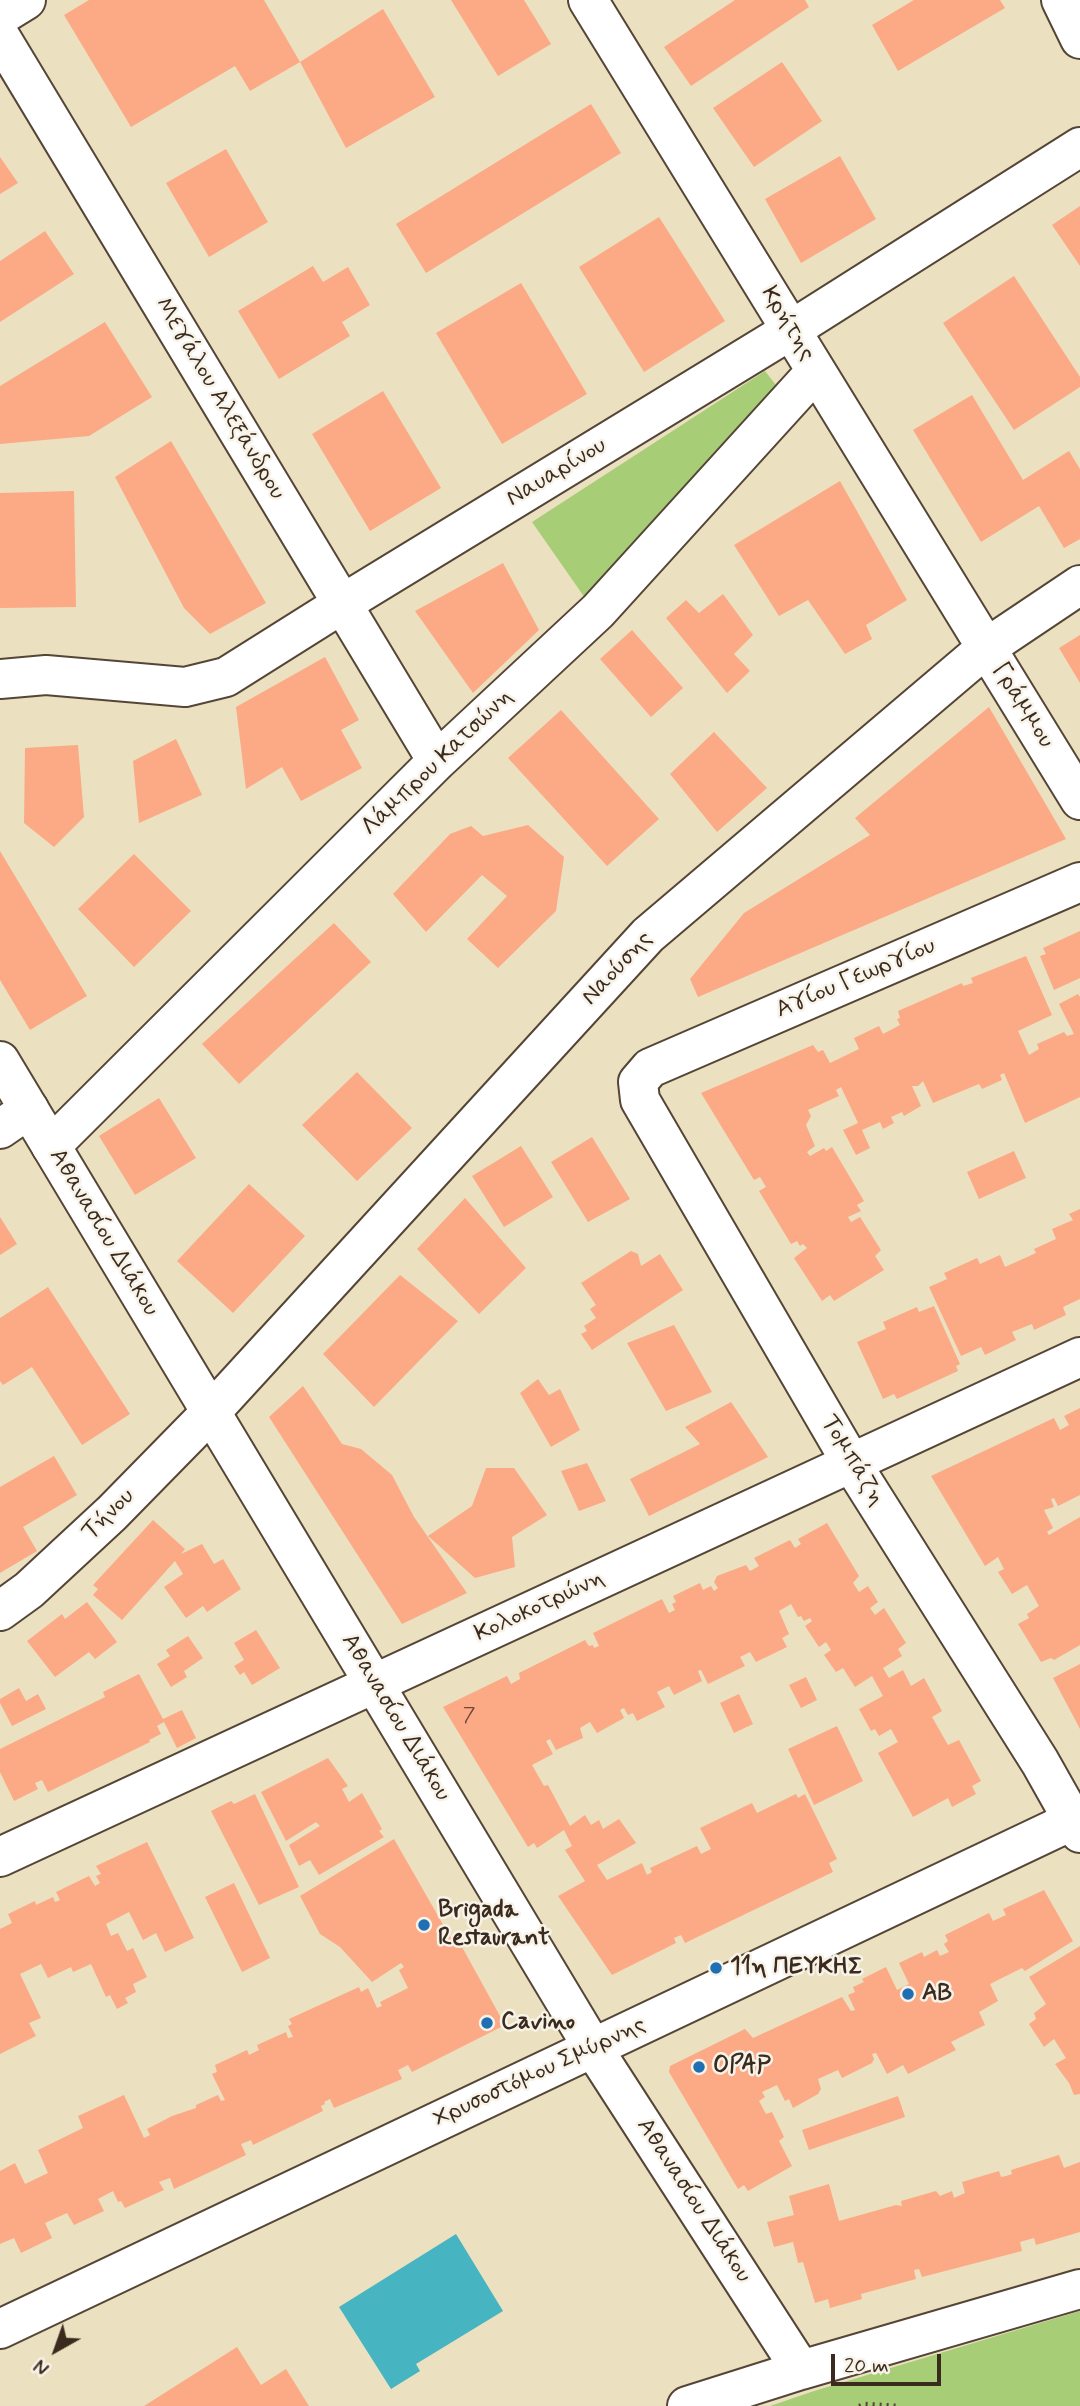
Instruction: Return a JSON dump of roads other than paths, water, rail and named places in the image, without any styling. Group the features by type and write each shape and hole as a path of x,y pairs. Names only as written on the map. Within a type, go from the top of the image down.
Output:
{"street":[{"path":"0,16 26,0"},
{"name":"Κρήτης","path":"588,0 986,648"},
{"path":"1060,0 1080,38"},
{"name":"Μεγάλου Αλεξάνδρου","path":"0,36 437,761"},
{"name":"Ναυαρίνου","path":"0,679 46,675 185,687 226,677 791,330 1080,147"},
{"name":"Λάμπρου Κατσώνη","path":"51,1146 437,761 598,611 816,371"},
{"name":"Ναούσης","path":"211,1412 648,934 986,648 1080,585"},
{"name":"Γράμμου","path":"986,648 1080,800"},
{"name":"Αγίου Γεωργίου","path":"638,1082 650,1068 1080,882"},
{"name":"Αθανασίου Διάκου","path":"0,1061 15,1119 51,1146 593,2048 801,2370"},
{"name":"Τομπάζη","path":"638,1082 640,1100 852,1464 1078,1823"},
{"name":"Κολοκοτρώνη","path":"0,1857 1080,1357"},
{"name":"Τήνου","path":"0,1611 29,1590 112,1513 211,1412"},
{"name":"Χρυσοστόμου Σμύρνης","path":"0,2329 593,2048 1078,1823"},
{"path":"687,2406 1080,2289"}],"water":[{"path":"456,2234 503,2311 416,2364 420,2371 391,2389 339,2307"}],"place":[{"name":"Brigada Restaurant","path":"424,1925"},
{"name":"11η ΠΕΥΚΗΣ","path":"716,1968"},
{"name":"ΑΒ","path":"908,1994"},
{"name":"Cavino","path":"487,2023"},
{"name":"OPAP","path":"699,2067"}]}
